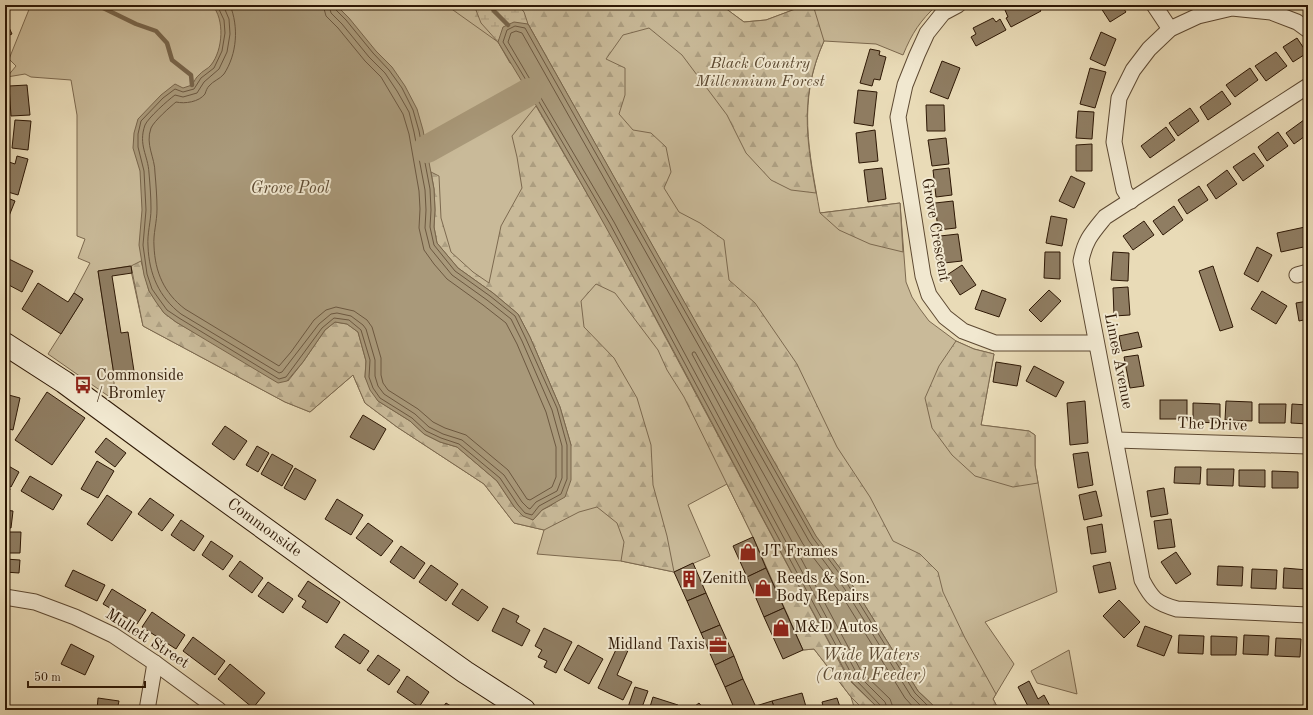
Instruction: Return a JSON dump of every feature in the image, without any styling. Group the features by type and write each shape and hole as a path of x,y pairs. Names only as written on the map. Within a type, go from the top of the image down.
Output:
{"main road":[{"name":"Commonside","path":"5,344 64,382 383,614 465,672 524,710"}],"street":[{"name":"Grove Crescent","path":"958,5 943,13 927,33 905,85 898,117 922,276 928,295 945,317 963,331 995,343 1096,343"},
{"path":"1154,5 1170,28"},
{"path":"1132,201 1124,190 1114,142 1119,98 1133,70 1141,59 1170,28 1198,16 1232,8 1271,12 1296,22 1308,30"},
{"name":"Limes Avenue","path":"1308,86 1105,217 1089,236 1083,247 1081,261 1142,580 1151,596 1163,605 1177,609 1308,615"},
{"name":"The Drive","path":"1116,440 1308,446"},
{"name":"Mullett Street","path":"5,597 35,602 75,617 113,635 155,663 219,710"},
{"path":"147,710 155,663"}],"green space":[{"path":"29,5 721,5 744,22 766,20 806,5 937,5 917,28 903,55 876,44 824,41 810,84 808,105 809,147 820,213 900,203 906,282 912,297 929,321 956,341 974,349 994,354 981,425 1029,431 1035,435 1035,465 1057,592 985,622 1014,664 993,699 999,710 855,710 851,697 814,649 803,650 753,537 727,484 688,505 710,556 674,572 621,561 537,554 544,530 514,523 484,484 397,427 365,403 353,375 310,412 285,402 143,326 130,266 98,271 114,375 114,400 48,354 83,299 74,293 90,263 78,258 85,239 77,236 77,115 71,80 31,77 25,74 7,77 16,66 9,59 30,7"},
{"name":"Black Country Millennium Forest","path":"446,5 721,5 744,22 766,20 806,5 813,5 824,41 816,60 811,79 807,116 810,154 816,193 791,190 771,180 746,153 727,115 682,55 649,28 623,35 606,59 625,68 625,95 619,114 633,130 651,133 666,147 671,172 664,188 679,212 700,223 724,240 729,280 755,303 797,364 837,447 870,497 893,541 920,554 938,572 943,592 965,638 996,694 993,699 999,710 938,710 918,691 851,583 816,537 528,24 498,42"},
{"path":"474,5 518,5 524,12 528,24 555,74 510,63 498,42 481,23"},
{"path":"536,106 606,226 849,680 880,710 864,710 851,697 814,649 803,650 753,537 684,397 667,370 658,350 615,293 596,284 581,301 584,327 614,358 637,398 651,445 653,485 667,536 674,572 621,561 624,542 617,523 597,507 579,512 544,530 514,523 484,484 397,427 365,403 353,375 310,412 285,402 143,326 131,266 141,261 149,291 164,313 176,322 199,335 288,381 325,330 335,322 347,324 358,332 366,361 365,377 378,401 410,421 424,434 440,442 457,447 497,481 515,508 533,520 542,510 552,505 571,445 560,407 530,337 518,314 493,293 458,268 437,243 434,227 434,189 431,172 439,176 441,218 451,252 473,272 489,283 501,226 522,188 512,136"},
{"path":"900,203 903,252 870,244 839,230 820,213"},
{"path":"956,341 974,349 994,354 981,425 1029,431 1035,435 1035,465 1038,483 1013,487 975,476 952,455 932,428 925,398 939,366"},
{"path":"1069,650 1077,694 1037,683 1031,671"}],"water":[{"name":"Grove Pool","path":"212,5 336,5 392,67 405,86 417,109 423,130 434,189 434,227 437,243 458,268 493,293 518,314 530,337 560,407 571,445 571,480 565,497 542,510 533,520 523,516 515,508 497,481 457,447 440,442 424,434 410,421 378,401 370,390 365,377 366,361 358,332 347,324 335,322 325,330 303,362 287,381 278,383 176,322 164,313 149,291 144,275 139,245 142,210 140,171 133,148 134,133 138,119 161,95 175,84 183,88 192,85 197,77 210,66 215,59 220,43 221,26 216,11"},
{"name":"Wide Waters (Canal Feeder)","path":"514,22 528,24 816,536 851,583 918,691 938,710 880,710 850,680 678,359 590,199 498,42 503,27"}],"building":[{"path":"1015,5 1037,5 1041,11 1011,27 1006,18 1008,17 1005,10"},
{"path":"1099,5 1121,5 1126,12 1110,22"},
{"path":"993,18 996,22 1000,19 1006,30 976,46 971,37 976,34 973,28"},
{"path":"5,19 12,34 5,37"},
{"path":"1101,32 1116,39 1105,66 1090,59"},
{"path":"1297,38 1307,53 1293,62 1283,47"},
{"path":"870,49 880,51 879,55 886,57 880,80 874,79 872,86 860,83"},
{"path":"1276,52 1287,66 1266,81 1255,66"},
{"path":"942,61 960,68 948,99 930,92"},
{"path":"1090,68 1106,72 1095,108 1080,104"},
{"path":"1250,68 1258,80 1235,97 1226,85"},
{"path":"27,85 30,115 11,116 9,86"},
{"path":"858,90 877,92 873,126 854,123"},
{"path":"1222,91 1231,104 1208,120 1200,107"},
{"path":"926,105 944,105 945,131 927,131"},
{"path":"1190,108 1199,121 1178,136 1169,123"},
{"path":"1078,111 1094,112 1092,139 1076,138"},
{"path":"1308,117 1308,134 1294,144 1286,133"},
{"path":"15,120 31,121 28,150 12,148"},
{"path":"1166,127 1175,140 1150,158 1141,146"},
{"path":"875,130 878,161 859,163 856,133"},
{"path":"1278,132 1288,146 1267,161 1258,147"},
{"path":"946,138 949,164 932,166 928,140"},
{"path":"1092,144 1092,171 1076,171 1076,145"},
{"path":"1254,153 1264,166 1243,181 1233,167"},
{"path":"17,156 28,159 18,195 8,192 9,186 5,185 5,176 9,162 15,164"},
{"path":"882,168 886,199 868,202 864,170"},
{"path":"949,168 952,195 936,197 933,170"},
{"path":"1227,170 1237,184 1216,199 1207,185"},
{"path":"1071,176 1085,183 1074,208 1059,201"},
{"path":"1199,186 1208,200 1187,214 1178,200"},
{"path":"5,197 15,201 5,226"},
{"path":"953,201 956,228 938,230 935,203"},
{"path":"1174,206 1183,220 1163,235 1153,221"},
{"path":"1051,216 1067,219 1062,246 1046,243"},
{"path":"1144,221 1154,235 1133,250 1123,236"},
{"path":"1305,227 1308,246 1281,252 1277,233"},
{"path":"958,234 962,261 944,263 940,236"},
{"path":"1257,247 1272,255 1258,282 1244,274"},
{"path":"1045,252 1060,252 1060,279 1044,278"},
{"path":"1113,252 1129,253 1128,281 1111,280"},
{"path":"5,257 33,271 22,292 5,283"},
{"path":"962,265 976,285 960,295 947,275"},
{"path":"131,266 132,273 112,276 121,333 128,332 134,371 114,375 98,271"},
{"path":"1213,266 1233,327 1220,331 1199,271"},
{"path":"38,283 68,302 74,293 83,299 61,334 22,309"},
{"path":"1128,287 1130,315 1114,316 1113,288"},
{"path":"982,290 1006,299 999,317 975,309"},
{"path":"1049,290 1061,301 1041,322 1029,310"},
{"path":"1262,291 1287,306 1276,324 1251,309"},
{"path":"1308,301 1308,319 1299,321 1296,303"},
{"path":"1138,332 1142,347 1122,351 1119,336"},
{"path":"1138,355 1144,386 1130,388 1124,357"},
{"path":"996,362 1021,366 1017,386 993,382"},
{"path":"1034,366 1064,382 1056,397 1026,381"},
{"path":"47,392 85,418 52,465 15,440"},
{"path":"5,394 20,398 13,430 5,428"},
{"path":"1160,400 1187,400 1187,419 1160,419"},
{"path":"1085,401 1088,443 1070,445 1067,403"},
{"path":"1226,401 1252,402 1252,421 1225,420"},
{"path":"1193,403 1220,404 1220,423 1193,422"},
{"path":"1259,404 1286,404 1285,423 1259,423"},
{"path":"1292,404 1308,405 1308,424 1291,423"},
{"path":"363,415 386,429 374,450 350,437"},
{"path":"225,426 247,441 234,460 212,444"},
{"path":"106,438 126,453 115,467 95,452"},
{"path":"257,446 269,453 258,472 246,465"},
{"path":"1088,452 1093,485 1078,488 1073,454"},
{"path":"272,454 293,466 282,486 261,474"},
{"path":"97,461 114,471 98,498 81,489"},
{"path":"5,464 19,472 11,487 5,483"},
{"path":"1175,467 1201,467 1200,484 1174,483"},
{"path":"295,468 316,480 305,500 284,488"},
{"path":"1207,469 1234,469 1233,486 1207,485"},
{"path":"1239,470 1265,470 1265,487 1239,486"},
{"path":"1272,471 1298,472 1298,488 1272,488"},
{"path":"1305,471 1308,471 1308,487 1305,487"},
{"path":"30,476 62,495 53,510 21,491"},
{"path":"5,488 10,489 5,503"},
{"path":"1164,488 1168,514 1151,517 1147,491"},
{"path":"1096,491 1102,516 1084,520 1079,495"},
{"path":"107,495 132,512 112,541 87,524"},
{"path":"150,498 174,515 162,531 138,514"},
{"path":"337,499 363,515 351,535 325,519"},
{"path":"5,510 13,511 11,528 5,527"},
{"path":"1171,519 1175,547 1158,549 1154,521"},
{"path":"181,520 204,536 194,551 171,535"},
{"path":"368,523 393,541 381,556 356,538"},
{"path":"1102,524 1106,552 1091,554 1087,527"},
{"path":"5,532 21,532 20,553 5,553"},
{"name":"JT Frames","path":"753,537 766,568 747,577 733,546"},
{"path":"211,541 233,556 223,570 202,555"},
{"path":"401,546 425,563 414,579 390,562"},
{"path":"1176,552 1191,574 1176,584 1161,562"},
{"path":"5,559 20,560 19,573 5,572"},
{"path":"240,561 263,578 252,593 229,576"},
{"path":"1110,562 1116,589 1099,593 1093,566"},
{"name":"Zenith","path":"693,563 706,593 687,601 674,572"},
{"path":"431,565 458,584 446,601 419,582"},
{"path":"1218,566 1243,567 1242,586 1217,585"},
{"name":"Reeds & Son. Body Repairs","path":"766,568 784,608 764,617 747,577"},
{"path":"1284,568 1308,570 1308,589 1283,588"},
{"path":"1252,569 1277,570 1276,589 1251,588"},
{"path":"73,570 105,585 97,601 65,586"},
{"path":"308,581 340,602 327,623 302,607 306,601 298,596"},
{"path":"268,582 293,599 283,613 258,596"},
{"path":"112,589 146,610 137,624 103,604"},
{"path":"462,589 488,607 478,621 452,604"},
{"path":"706,593 720,625 701,633 687,601"},
{"path":"1119,600 1140,622 1124,638 1103,616"},
{"path":"503,608 519,616 516,622 530,630 522,646 492,631"},
{"name":"M&D Autos","path":"784,608 803,650 783,659 764,617"},
{"path":"152,612 185,635 176,649 142,627"},
{"name":"Midland Taxis","path":"720,625 734,656 715,665 701,633"},
{"path":"1145,626 1172,636 1164,656 1137,646"},
{"path":"544,628 572,642 556,673 544,667 547,661 538,657 542,650 535,646"},
{"path":"344,634 369,651 360,664 335,647"},
{"path":"1179,635 1204,636 1203,654 1178,653"},
{"path":"1244,635 1269,636 1268,655 1243,654"},
{"path":"1211,636 1237,637 1236,655 1211,655"},
{"path":"193,637 225,661 215,675 183,651"},
{"path":"1276,638 1301,639 1300,657 1275,656"},
{"path":"620,641 630,646 617,675 632,682 623,700 598,688"},
{"path":"5,642 7,642 7,670 5,670"},
{"path":"71,644 94,656 85,675 61,664"},
{"path":"578,645 603,659 589,684 564,670"},
{"path":"378,655 400,670 389,685 367,670"},
{"path":"734,656 743,679 725,687 715,665"},
{"path":"230,664 265,693 253,708 218,679"},
{"path":"407,676 429,692 419,707 397,692"},
{"path":"743,679 755,705 742,710 735,710 725,687"},
{"path":"1029,681 1038,699 1044,695 1052,710 1030,710 1018,687"},
{"path":"635,687 648,691 641,710 627,710"},
{"path":"802,693 807,710 775,710 772,701"},
{"path":"653,697 678,705 676,710 649,710"},
{"path":"98,698 119,701 117,710 97,710"},
{"path":"837,698 841,710 824,710 822,702"},
{"path":"772,701 775,710 743,710"},
{"path":"446,703 457,710 441,710"},
{"path":"699,703 704,709 703,710 690,710"}],"waterway":[{"path":"97,5 136,24 156,31 167,43 172,60 191,75 192,85"},
{"path":"491,5 494,11 508,25"},
{"path":"427,149 529,92"}],"place":[{"name":"Commonside / Bromley","path":"83,385"},
{"name":"JT Frames","path":"748,552"},
{"name":"Zenith","path":"689,579"},
{"name":"Reeds & Son. Body Repairs","path":"763,588"},
{"name":"M&D Autos","path":"781,628"},
{"name":"Midland Taxis","path":"718,645"}]}
